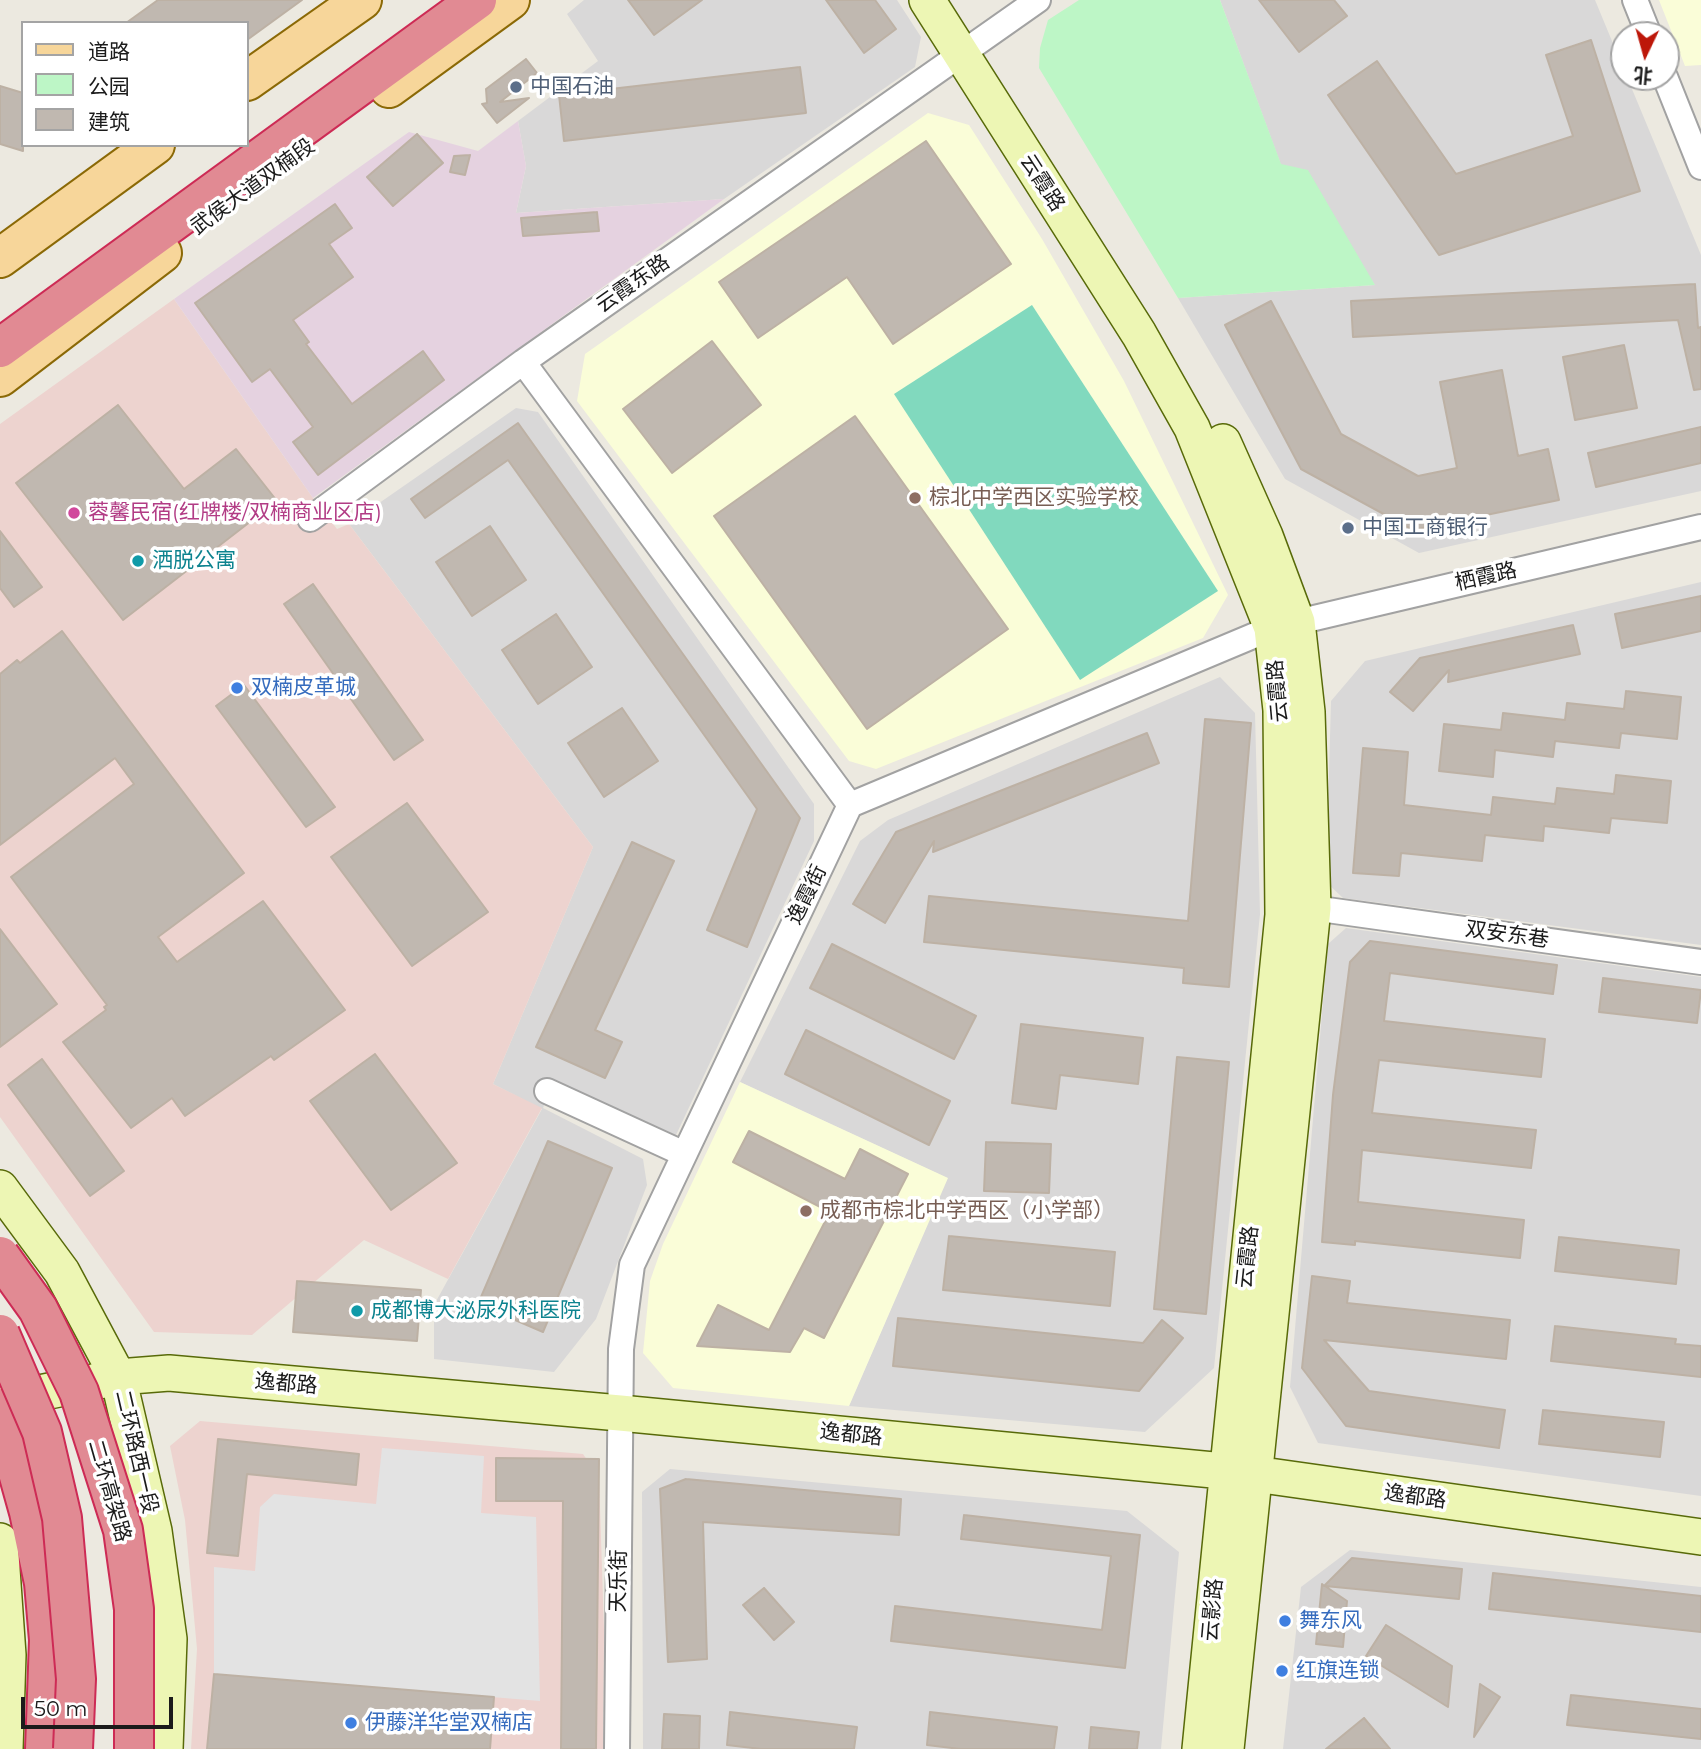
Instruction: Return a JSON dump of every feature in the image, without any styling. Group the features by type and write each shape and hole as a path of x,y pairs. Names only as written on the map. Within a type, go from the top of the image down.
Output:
{"highway":[{"path":"248,136 435,0"},
{"path":"0,348 477,0"},
{"path":"0,317 233,147"},
{"name":"二环高架路","path":"0,1256 38,1309 79,1392 123,1530 134,1609 134,1749"},
{"path":"0,1334 42,1432 62,1518 76,1679 72,1749"},
{"path":"0,1408 29,1512 44,1583 49,1640 45,1749"}],"main road":[{"name":"武侯大道双楠段","path":"0,377 133,274 510,0"},
{"path":"248,80 341,6"},
{"path":"0,258 152,147"}],"street":[{"name":"云霞路","path":"927,0 969,46 1139,334 1192,428 1285,625 1281,710 1283,915 1241,1473"},
{"path":"954,0 969,46"},
{"name":"云霞东路","path":"310,519 523,362 1038,0"},
{"path":"1635,0 1643,21"},
{"path":"1671,91 1701,167"},
{"path":"523,362 850,805 1285,625 1307,712 1313,908 1241,1473 1226,1749"},
{"name":"栖霞路","path":"1285,625 1701,527"},
{"name":"逸霞街","path":"620,1413 621,1349 632,1265 682,1153 850,805"},
{"name":"双安东巷","path":"1313,908 1701,962"},
{"path":"547,1091 682,1153"},
{"name":"二环路西一段","path":"0,1188 62,1272 118,1377 154,1531 169,1639 165,1749"},
{"name":"逸都路","path":"0,1401 118,1377 169,1373 1241,1473 1701,1537"},
{"name":"天乐街","path":"617,1749 620,1413"},
{"name":"云影路","path":"1200,1749 1241,1473"},
{"path":"0,1541 8,1655 5,1749"}],"shaded area":[{"path":"584,0 897,0 921,37 915,67 724,199 516,213 526,166 518,121 598,61 567,14"},
{"path":"1220,0 1595,0 1610,36 1610,91 1633,91 1701,255 1701,491 1419,553 1285,479 1178,298 1375,285 1281,165"},
{"path":"1659,0 1701,0 1701,65 1685,66 1680,53 1680,21 1667,21"},
{"name":"棕北中学西区实验学校","path":"928,113 969,125 1042,239 1124,381 1228,595 1203,638 876,769 849,761 577,401 585,354"},
{"path":"518,121 526,166 516,213 724,199 313,498 174,299 409,132 478,151"},
{"name":"双楠皮革城","path":"174,299 313,498 337,529 349,524 593,847 493,1084 542,1108 448,1279 364,1240 252,1335 154,1332 0,1117 0,424"},
{"path":"516,408 538,412 814,804 814,841 676,1135 554,1081 543,1108 643,1159 647,1185 596,1319 554,1372 434,1359 434,1305 542,1109 493,1084 593,847 349,524"},
{"path":"1701,582 1701,945 1343,898 1326,882 1331,701 1365,661"},
{"path":"1220,677 1255,713 1260,914 1214,1368 1145,1432 849,1406 947,1178 740,1082 860,841 888,820"},
{"path":"1346,928 1701,977 1701,1496 1318,1443 1290,1387 1328,944"},
{"name":"成都市棕北中学西区（小学部）","path":"740,1082 948,1178 849,1406 673,1388 643,1353 650,1281 663,1244"},
{"path":"200,1421 583,1454 599,1477 604,1630 603,1749 191,1749 197,1649 185,1520 170,1446"},
{"path":"382,1448 484,1456 481,1513 536,1517 540,1701 214,1674 214,1567 255,1571 260,1507 274,1494 376,1504"},
{"path":"670,1469 1127,1511 1179,1552 1161,1749 643,1749 642,1492"},
{"path":"1350,1550 1701,1587 1701,1749 1283,1749 1301,1587"}],"green space":[{"path":"1079,0 1220,0 1281,164 1308,170 1375,285 1178,298 1039,68 1040,48 1048,20"},
{"path":"1032,305 1218,591 1080,680 894,394"}],"building":[{"path":"158,0 302,0 248,39 248,21 129,21"},
{"path":"628,0 702,0 654,35"},
{"path":"826,0 875,0 896,29 864,53"},
{"path":"1259,0 1334,0 1347,16 1299,52"},
{"path":"1591,40 1640,191 1439,255 1328,95 1377,61 1456,174 1573,136 1546,55"},
{"path":"526,59 537,73 500,102 529,98 497,123 482,104 487,103 486,89"},
{"path":"800,67 806,113 564,141 559,95"},
{"path":"0,86 21,92 23,151 0,144"},
{"path":"417,134 443,163 393,206 367,177"},
{"path":"926,141 1011,264 893,344 847,277 758,338 719,282"},
{"path":"470,155 465,175 450,172 454,156"},
{"path":"335,204 352,228 329,244 353,277 293,320 309,342 306,344 352,404 423,351 444,380 318,475 293,442 313,427 270,369 252,382 195,303"},
{"path":"597,212 599,231 523,236 521,218"},
{"path":"1695,284 1698,328 1701,327 1701,389 1694,390 1678,320 1353,337 1351,301"},
{"path":"1271,301 1341,434 1418,476 1457,468 1440,382 1502,370 1518,456 1548,449 1559,500 1413,530 1301,469 1225,325"},
{"path":"712,341 761,405 672,473 623,409"},
{"path":"1624,345 1637,408 1575,420 1563,357"},
{"name":"洒脱公寓","path":"118,405 184,489 236,449 277,501 123,620 16,483"},
{"path":"855,416 1008,629 867,729 714,516"},
{"path":"518,423 800,818 747,947 707,930 757,809 508,460 425,518 411,499"},
{"path":"1701,427 1701,463 1596,487 1588,453"},
{"path":"490,526 526,580 472,616 436,562"},
{"path":"0,531 42,587 14,607 0,588"},
{"path":"313,584 423,740 394,760 284,604"},
{"path":"1701,596 1701,631 1622,648 1615,614"},
{"path":"556,614 592,667 538,704 502,650"},
{"path":"1573,625 1580,654 1448,682 1449,670 1413,711 1390,692 1420,658"},
{"path":"62,631 244,873 158,937 177,962 263,901 345,1010 274,1060 271,1056 185,1116 172,1098 131,1128 63,1042 106,1010 104,1007 107,1005 11,877 134,784 115,758 0,845 0,674 17,660 20,663"},
{"path":"244,685 335,807 306,827 216,706"},
{"path":"1626,691 1681,697 1677,739 1621,733 1619,748 1555,741 1553,757 1495,750 1493,777 1439,771 1444,724 1501,730 1503,713 1565,720 1567,703 1624,709"},
{"path":"622,708 658,761 604,797 568,743"},
{"path":"1205,719 1251,723 1229,987 1183,983 1184,968 924,942 929,896 1188,921"},
{"path":"1147,733 1159,763 933,852 934,841 885,923 853,904 896,832"},
{"path":"1363,748 1408,752 1404,805 1491,815 1493,797 1555,804 1557,788 1614,794 1616,775 1671,781 1667,823 1611,818 1609,833 1544,826 1543,841 1485,835 1482,861 1401,853 1399,876 1353,873"},
{"path":"407,803 488,912 412,966 331,857"},
{"path":"632,842 674,861 595,1030 622,1042 605,1078 536,1047"},
{"path":"0,929 57,1004 0,1047"},
{"path":"1370,941 1557,965 1553,994 1390,973 1384,1021 1545,1039 1541,1077 1379,1060 1372,1113 1536,1130 1531,1168 1362,1150 1358,1202 1524,1220 1520,1258 1355,1241 1355,1245 1322,1242 1333,1095 1350,962"},
{"path":"832,944 976,1016 954,1059 810,988"},
{"path":"1603,978 1701,990 1697,1023 1599,1012"},
{"path":"1021,1024 1143,1038 1138,1084 1060,1075 1056,1109 1012,1103"},
{"path":"806,1030 950,1101 929,1145 785,1074"},
{"path":"375,1054 457,1163 391,1210 310,1101"},
{"path":"1177,1057 1229,1062 1206,1314 1154,1309"},
{"path":"42,1059 124,1171 90,1196 8,1085"},
{"path":"749,1131 845,1179 860,1149 908,1174 824,1338 804,1328 790,1352 697,1346 718,1305 769,1330 830,1212 733,1162"},
{"path":"548,1141 612,1168 543,1332 478,1304"},
{"path":"986,1142 1051,1144 1049,1193 984,1191"},
{"path":"949,1236 1115,1252 1110,1306 943,1290"},
{"path":"1559,1237 1679,1250 1676,1284 1555,1271"},
{"path":"1312,1276 1350,1281 1347,1303 1510,1320 1506,1359 1324,1340 1369,1391 1505,1410 1499,1448 1346,1426 1302,1368"},
{"name":"成都博大泌尿外科医院","path":"297,1281 421,1290 417,1341 293,1332"},
{"path":"898,1318 1143,1343 1162,1320 1183,1338 1139,1391 893,1366"},
{"path":"1555,1326 1676,1339 1675,1344 1701,1346 1701,1377 1551,1361"},
{"path":"1543,1410 1664,1422 1660,1457 1539,1444"},
{"path":"218,1439 359,1454 356,1485 247,1474 238,1556 207,1553"},
{"path":"496,1458 599,1459 596,1749 561,1749 563,1501 496,1501"},
{"path":"686,1479 901,1499 899,1535 703,1522 707,1659 668,1662 660,1489"},
{"path":"964,1515 1140,1535 1125,1668 891,1641 895,1606 1102,1630 1111,1556 961,1539"},
{"path":"1352,1558 1462,1569 1459,1599 1325,1586 1347,1601 1343,1647 1316,1644 1322,1584 1324,1586"},
{"path":"1493,1573 1701,1596 1701,1632 1489,1609"},
{"path":"764,1588 794,1622 774,1640 743,1605"},
{"path":"1386,1625 1452,1666 1448,1707 1366,1656"},
{"name":"伊藤洋华堂双楠店","path":"214,1674 494,1697 490,1749 207,1749"},
{"path":"1480,1684 1500,1697 1474,1737"},
{"path":"1571,1695 1701,1709 1701,1739 1567,1725"},
{"path":"730,1712 857,1727 854,1749 761,1749 727,1745"},
{"path":"930,1712 1057,1727 1054,1749 960,1749 927,1745"},
{"path":"664,1714 700,1716 699,1749 662,1749"},
{"path":"1364,1718 1390,1749 1326,1749"},
{"path":"1091,1727 1139,1732 1137,1749 1089,1749"}],"place":[{"name":"中国石油","path":"516,87"},
{"name":"棕北中学西区实验学校","path":"915,498"},
{"name":"蓉馨民宿(红牌楼/双楠商业区店)","path":"74,513"},
{"name":"中国工商银行","path":"1348,528"},
{"name":"洒脱公寓","path":"138,561"},
{"name":"双楠皮革城","path":"237,688"},
{"name":"成都市棕北中学西区（小学部）","path":"806,1211"},
{"name":"成都博大泌尿外科医院","path":"357,1311"},
{"name":"舞东风","path":"1285,1621"},
{"name":"红旗连锁","path":"1282,1671"},
{"name":"伊藤洋华堂双楠店","path":"351,1723"}]}
